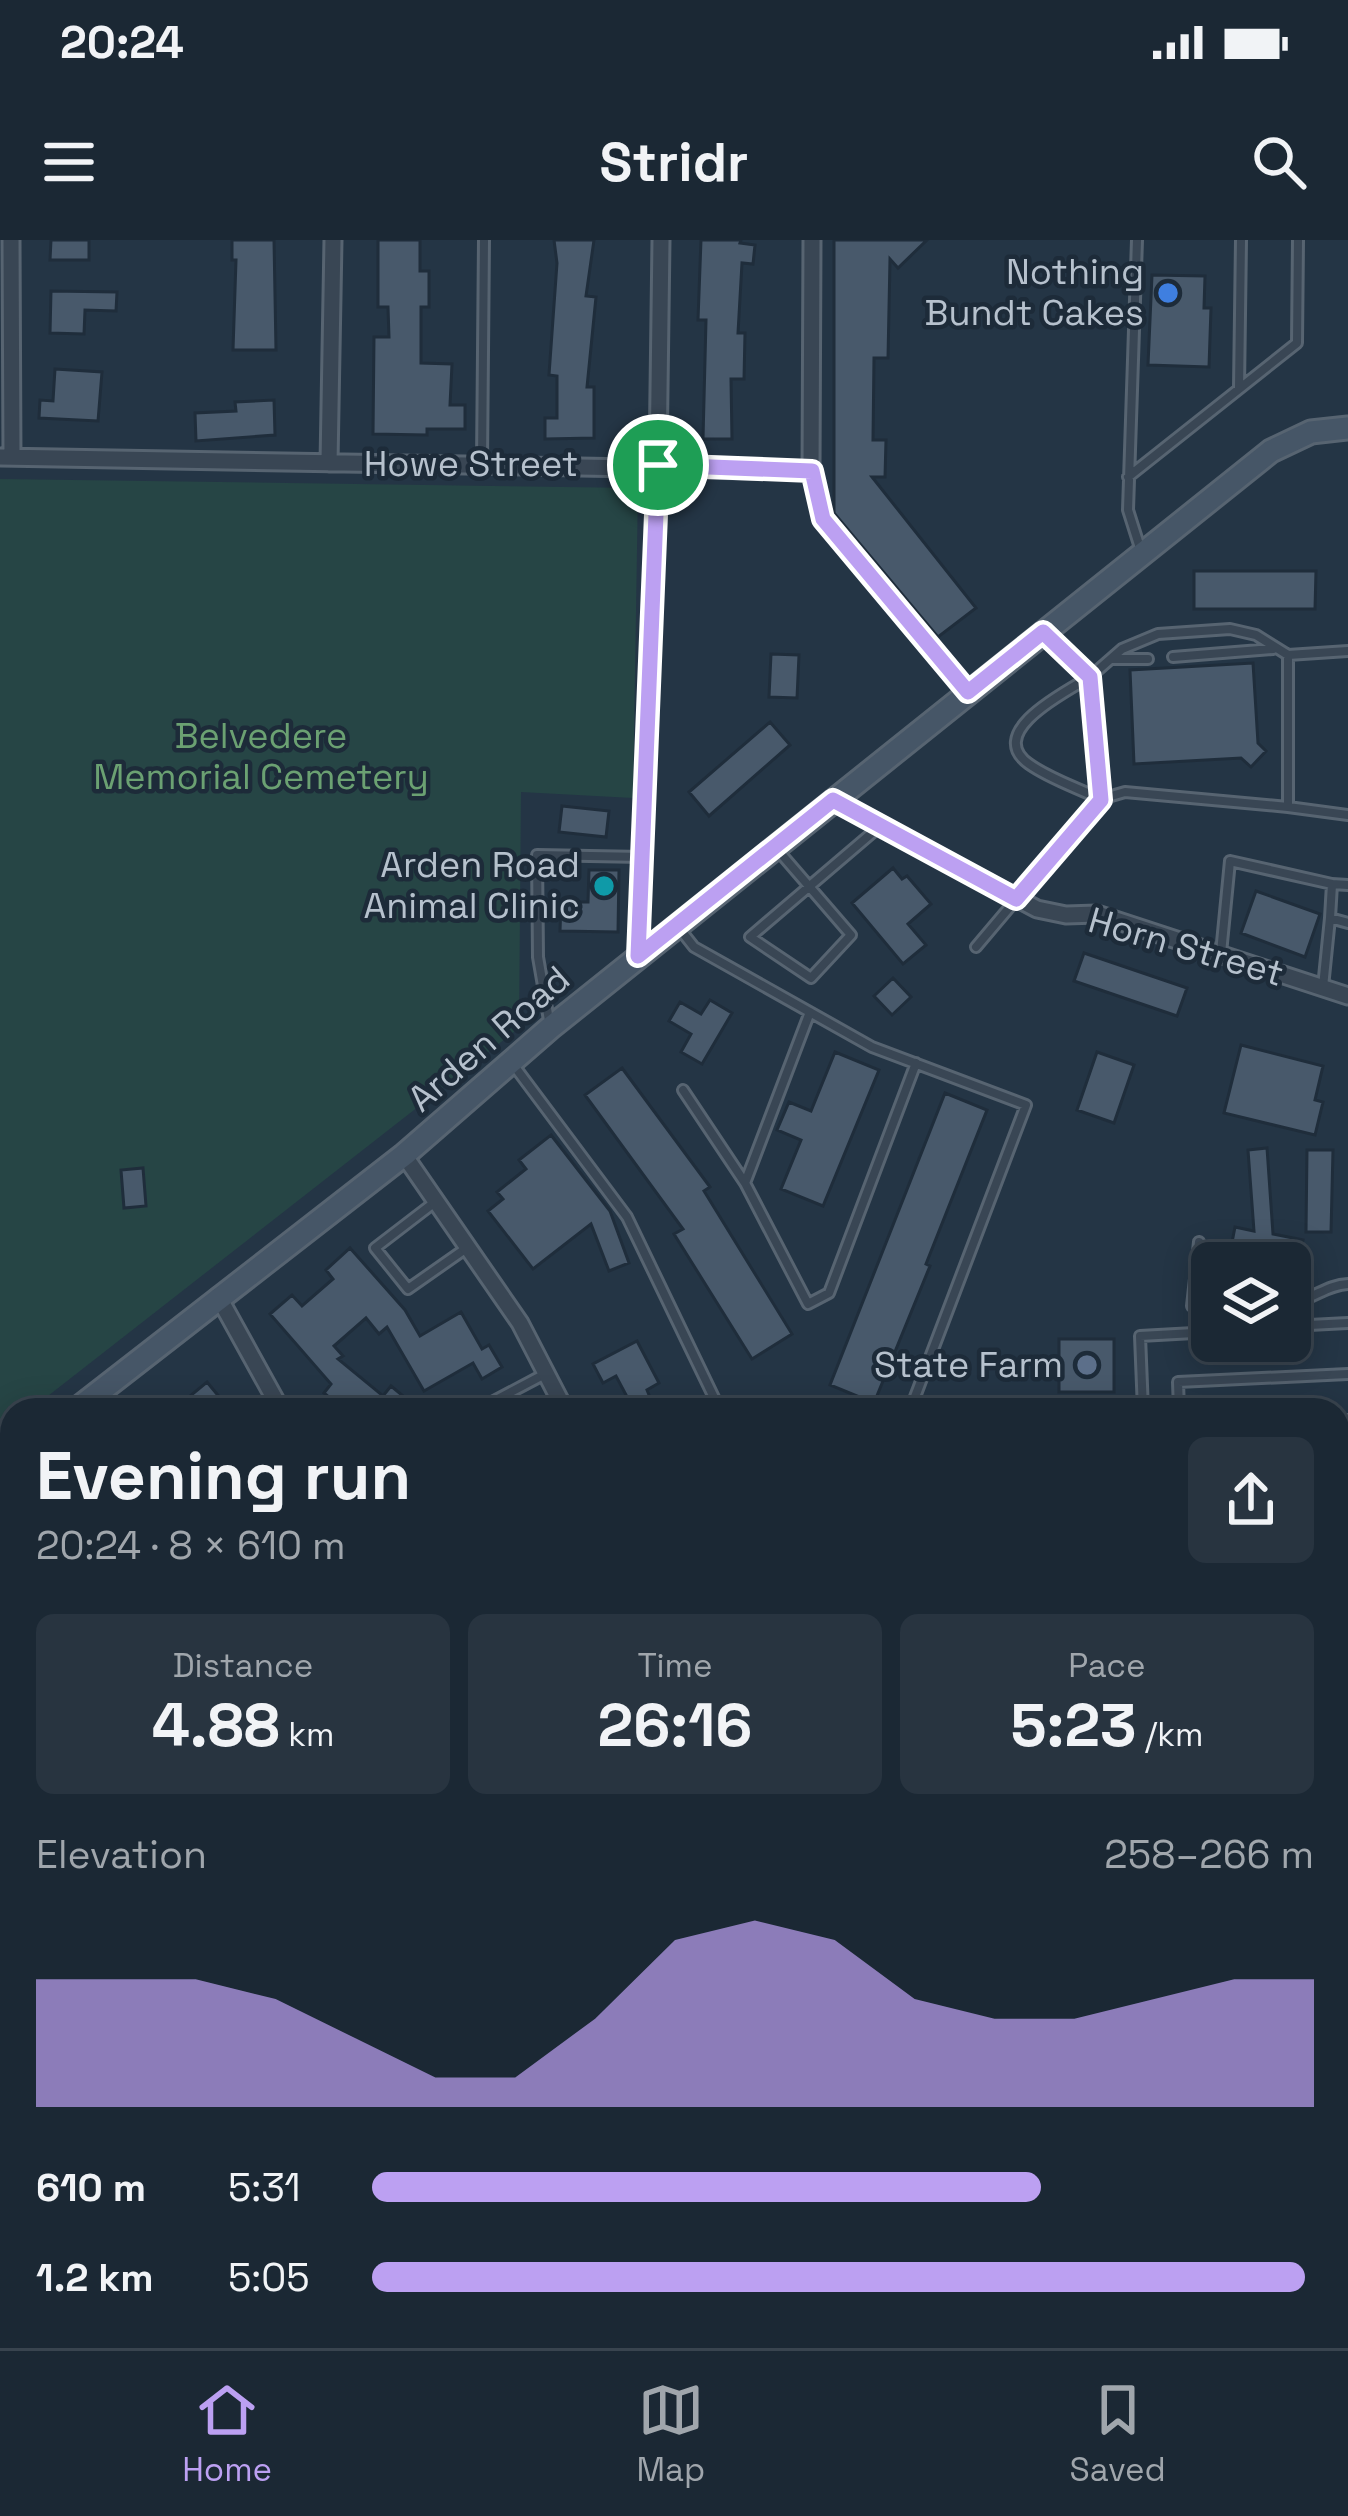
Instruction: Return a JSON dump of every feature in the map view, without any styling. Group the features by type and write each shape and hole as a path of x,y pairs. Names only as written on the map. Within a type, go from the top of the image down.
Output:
{"main road":[{"name":"Arden Road","path":"91,1398 404,1155 638,956 1270,451 1311,432 1348,428"}],"street":[{"path":"6,457 11,240"},
{"path":"329,464 333,240"},
{"path":"638,956 658,465 661,240"},
{"path":"812,240 812,471 823,519 968,692"},
{"name":"Howe Street","path":"6,457 812,471"},
{"name":"Horn Street","path":"833,800 1037,909 1097,914 1348,996"},
{"path":"404,1155 549,1372 561,1398"},
{"path":"218,1296 274,1398"}],"lane":[{"path":"482,464 484,240"},
{"path":"1137,240 1128,510 1142,553"},
{"path":"1239,389 1241,240"},
{"path":"1128,477 1297,343 1298,240"},
{"path":"1101,800 1027,763 1018,752 1017,735 1028,717 1122,650 1158,634 1230,629 1256,635 1288,655 1348,651"},
{"path":"1043,632 1090,677 1101,800"},
{"path":"1173,657 1275,649"},
{"path":"1288,655 1288,807"},
{"path":"1110,659 1148,658"},
{"path":"976,947 1101,800 1125,792 1348,815"},
{"path":"775,847 810,887 851,934 811,978 750,937 810,887 880,825"},
{"path":"550,1028 538,957 537,855 643,857"},
{"path":"1221,955 1230,861 1348,885"},
{"path":"1323,988 1332,884"},
{"path":"1330,918 1348,923"},
{"path":"677,926 694,947 872,1047 1026,1106 915,1398"},
{"path":"745,1183 810,1012"},
{"path":"512,1064 628,1217 714,1398"},
{"path":"683,1090 745,1183 808,1304 829,1293 916,1064"},
{"path":"436,1201 375,1248 408,1289 468,1247"},
{"path":"1311,1296 1328,1285 1348,1284"},
{"path":"1311,1326 1348,1323"},
{"path":"1143,1398 1140,1336 1191,1332"},
{"path":"500,1398 549,1372"},
{"path":"1178,1398 1178,1382 1348,1374"}],"green space":[{"name":"Belvedere Memorial Cemetery","path":"0,479 638,488 633,798 521,792 519,1028 45,1398 0,1398"}],"building":[{"path":"51,240 89,240 89,260 50,260"},
{"path":"232,240 274,240 276,350 233,350 236,260 232,260"},
{"path":"378,240 420,240 420,271 429,271 429,307 421,307 421,363 452,364 450,405 465,405 465,429 427,429 427,435 373,434 374,337 389,337 388,307 378,307"},
{"path":"554,240 594,240 586,296 596,297 587,387 594,387 594,438 545,439 545,418 557,418 557,376 549,375 557,263"},
{"path":"701,240 741,240 755,245 753,264 742,263 738,333 745,333 744,379 731,379 732,439 703,439 706,320 698,320"},
{"path":"834,240 927,240 898,268 890,259 888,358 874,358 873,440 886,440 885,477 872,477 976,608 938,637 834,513"},
{"path":"1152,275 1205,276 1204,308 1211,308 1209,367 1148,365"},
{"path":"51,291 117,292 116,311 85,310 84,334 50,333"},
{"path":"55,369 102,372 98,421 39,418 40,400 53,401"},
{"path":"274,400 275,435 196,441 195,413 236,411 235,402"},
{"path":"1194,571 1316,571 1315,609 1194,609"},
{"path":"771,654 799,655 797,698 769,697"},
{"path":"1253,663 1258,743 1266,751 1251,767 1241,758 1134,764 1130,670"},
{"path":"770,722 790,745 709,816 689,792"},
{"path":"562,806 609,811 606,837 559,832"},
{"path":"893,868 902,879 907,876 931,904 908,924 926,945 903,964 852,903"},
{"name":"Arden Road Animal Clinic","path":"589,870 619,870 618,932 560,931 561,902 588,902"},
{"path":"1256,891 1320,914 1305,957 1241,933"},
{"path":"1084,953 1187,988 1177,1016 1074,981"},
{"path":"893,978 911,997 892,1015 874,996"},
{"path":"710,1000 732,1013 702,1064 681,1052 691,1034 669,1021 680,1002 701,1014"},
{"path":"1241,1045 1323,1066 1315,1100 1323,1102 1315,1135 1224,1113"},
{"path":"835,1052 879,1070 823,1206 781,1189 801,1140 777,1130 789,1102 811,1111"},
{"path":"1097,1052 1134,1065 1114,1123 1077,1110"},
{"path":"622,1068 710,1187 704,1191 792,1334 752,1359 674,1234 683,1229 585,1095"},
{"path":"945,1093 987,1110 876,1398 862,1398 830,1385"},
{"path":"551,1135 610,1211 629,1263 609,1271 591,1224 533,1269 488,1211 503,1199 497,1192 526,1169 519,1160"},
{"path":"1267,1148 1273,1234 1303,1242 1232,1242 1235,1227 1254,1231 1248,1150"},
{"path":"1307,1150 1333,1150 1331,1232 1306,1232"},
{"path":"143,1168 146,1206 124,1208 121,1170"},
{"path":"350,1248 405,1310 420,1336 461,1312 482,1349 489,1345 502,1367 482,1379 473,1363 424,1391 387,1327 379,1334 366,1318 334,1346 343,1356 338,1359 383,1396 391,1386 406,1398 330,1398 324,1393 331,1384 270,1314 292,1295 302,1306 333,1279 326,1270"},
{"name":"State Farm","path":"1059,1339 1114,1339 1114,1392 1059,1392"},
{"path":"637,1341 659,1383 647,1390 650,1398 628,1398 616,1376 603,1383 593,1364"},
{"path":"207,1382 220,1398 188,1398"}],"place":[{"name":"Nothing Bundt Cakes","path":"1168,293"},
{"name":"Arden Road Animal Clinic","path":"604,886"},
{"name":"State Farm","path":"1087,1365"}],"route":[{"path":"658,465 812,471 823,519 968,692 1043,632 1090,677 1101,800 1016,899 833,800 638,956 658,465"}]}
